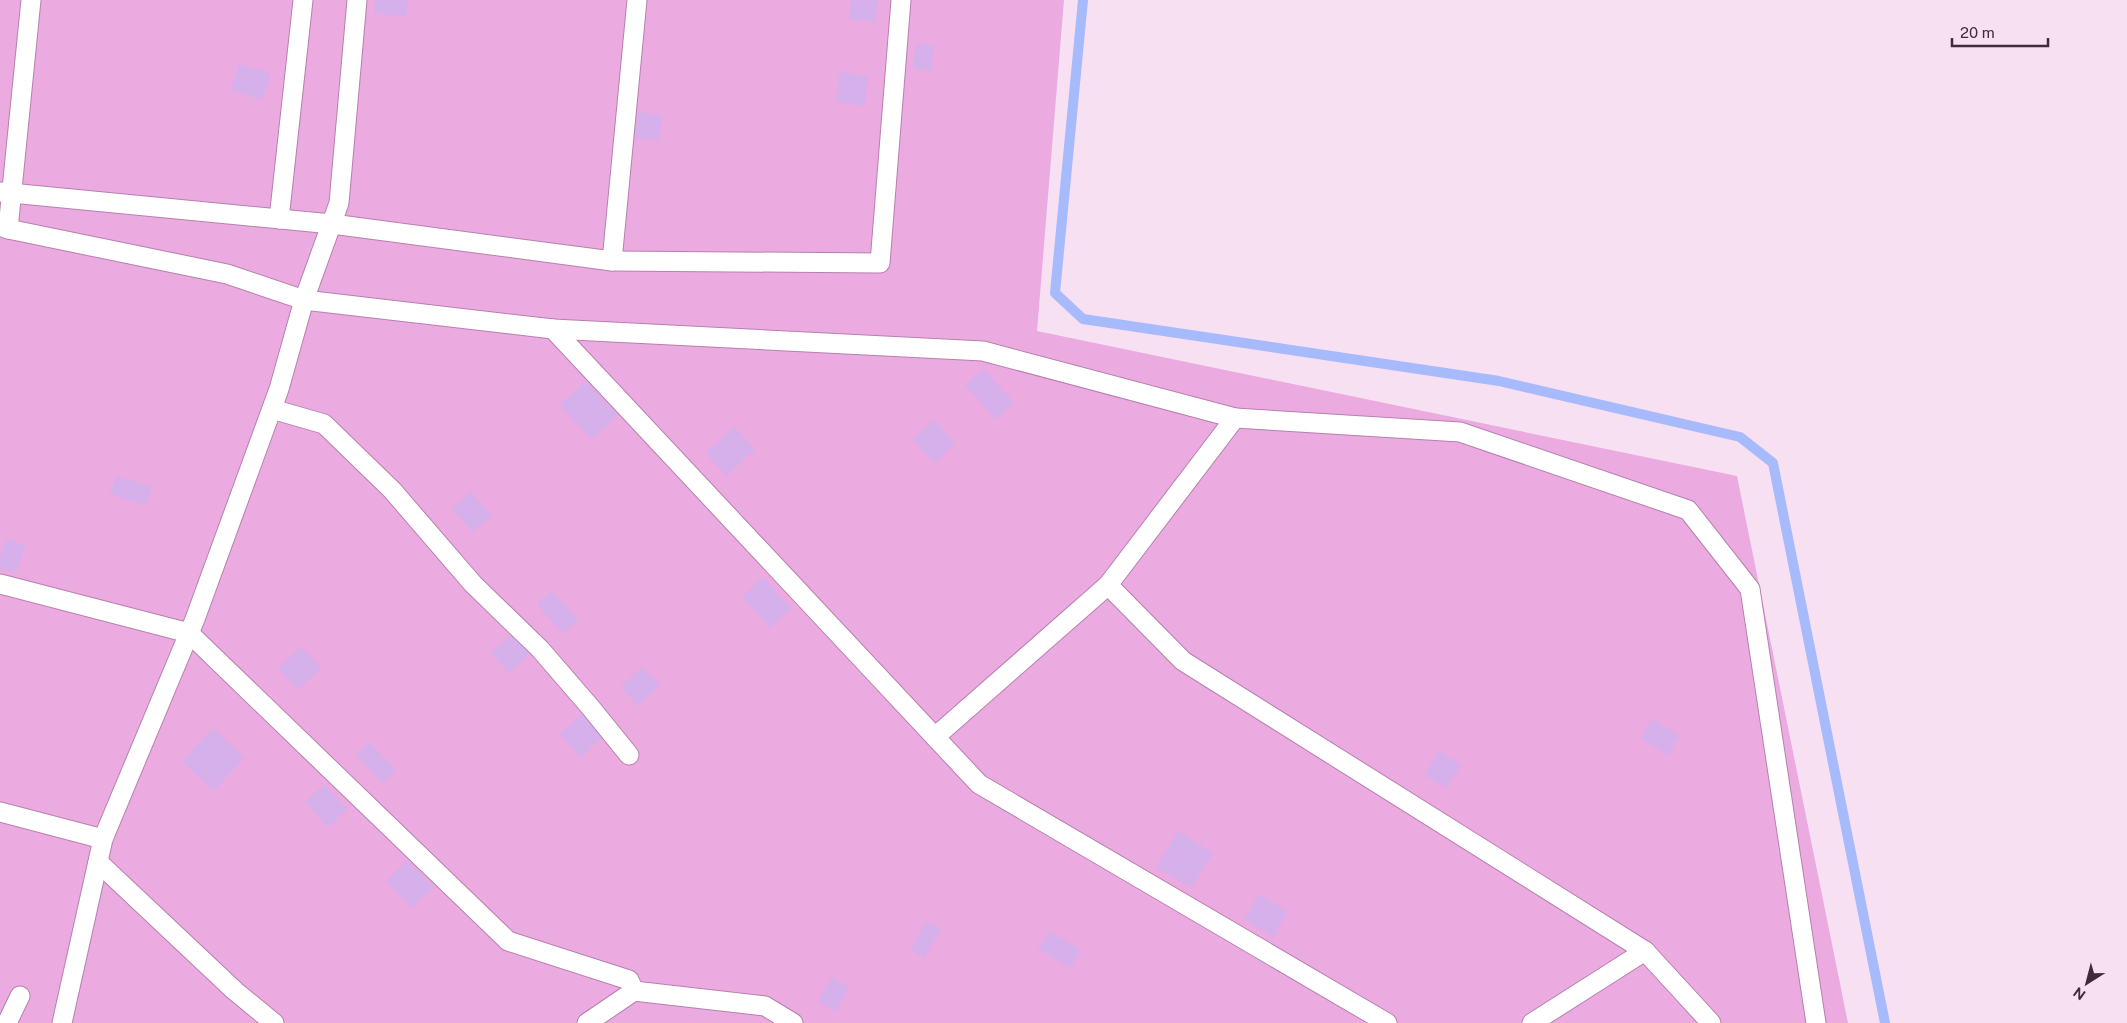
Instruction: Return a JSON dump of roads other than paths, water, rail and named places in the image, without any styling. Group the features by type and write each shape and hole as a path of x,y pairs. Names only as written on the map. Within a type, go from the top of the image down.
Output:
{"lane":[{"path":"31,0 6,193 4,227 227,274 304,300 553,329 983,351 1235,418 1460,432 1688,510 1750,589 1816,1023"},
{"path":"280,219 304,0"},
{"path":"62,1023 103,840 189,633 272,409 304,300 339,203 357,0"},
{"path":"612,261 637,0"},
{"path":"6,193 332,224 612,261 880,262 902,0"},
{"path":"553,329 978,784 1387,1023"},
{"path":"272,409 324,424 392,490 473,584 540,649 629,755"},
{"path":"935,737 1108,585 1235,418"},
{"path":"0,584 189,633 508,941 629,980 634,991"},
{"path":"1108,585 1183,660 1645,951 1711,1023"},
{"path":"0,812 103,840"},
{"path":"98,862 235,992 274,1023"},
{"path":"1532,1023 1645,951"},
{"path":"587,1023 634,991 765,1006 792,1023"},
{"path":"7,1023 20,996"}],"waterway":[{"path":"1083,0 1055,293 1083,319 1499,381 1740,437 1773,463 1885,1023"}]}
